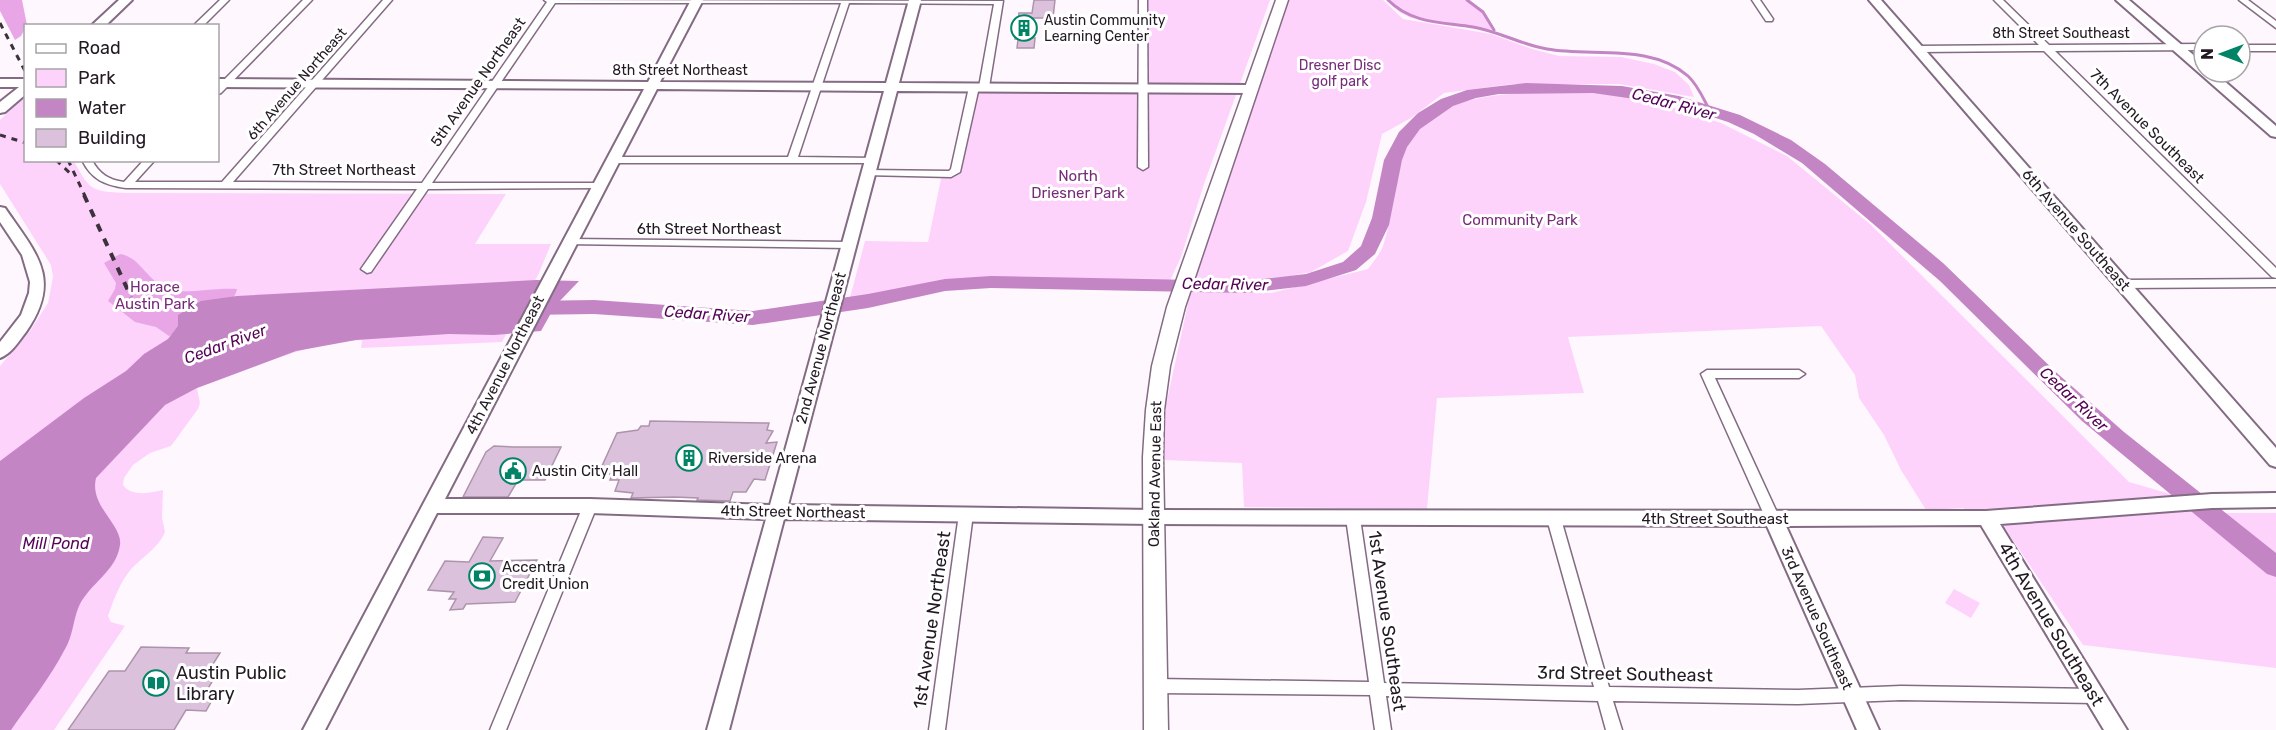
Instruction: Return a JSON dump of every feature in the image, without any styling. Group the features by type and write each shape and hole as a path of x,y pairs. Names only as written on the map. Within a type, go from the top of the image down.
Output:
{"main road":[{"name":"Oakland Avenue East","path":"1156,730 1153,431 1157,389 1176,307 1282,0"}],"street":[{"path":"99,24 126,0"},
{"path":"199,24 225,0"},
{"path":"220,86 308,0"},
{"name":"6th Avenue Northeast","path":"225,185 388,0"},
{"path":"548,0 999,1 958,166 951,174 792,160 613,160"},
{"name":"5th Avenue Northeast","path":"367,269 553,0"},
{"name":"4th Avenue Northeast","path":"314,730 696,0"},
{"path":"792,160 846,0"},
{"path":"1143,0 1143,167"},
{"path":"1756,0 1769,19"},
{"name":"6th Avenue Southeast","path":"1875,0 2276,460"},
{"name":"7th Avenue Southeast","path":"1998,0 2276,274"},
{"path":"2122,0 2192,60"},
{"path":"2243,0 2276,25"},
{"name":"2nd Avenue Northeast","path":"718,730 915,1"},
{"name":"8th Street Southeast","path":"1918,49 2192,47"},
{"path":"2252,48 2276,48"},
{"path":"0,83 24,85"},
{"name":"8th Street Northeast","path":"220,86 315,83 1143,87"},
{"path":"2220,84 2276,133"},
{"path":"0,109 24,87"},
{"path":"1143,87 1251,89"},
{"name":"7th Street Northeast","path":"88,162 92,172 103,181 126,185 599,186"},
{"path":"126,185 148,162"},
{"path":"0,211 33,264 38,286 26,318 0,352"},
{"name":"6th Street Northeast","path":"569,242 849,245"},
{"path":"2122,284 2276,283"},
{"name":"3rd Avenue Southeast","path":"1799,374 1707,374 1868,730"},
{"name":"4th Street Southeast","path":"1154,517 1986,518 2241,500 2276,500"},
{"name":"4th Street Northeast","path":"432,506 590,506 776,512 1154,517"},
{"path":"498,730 590,506"},
{"name":"1st Avenue Northeast","path":"937,730 966,514"},
{"name":"1st Avenue Southeast","path":"1353,518 1383,730"},
{"name":"4th Avenue Southeast","path":"1986,518 2116,730"},
{"path":"1554,519 1614,730"},
{"name":"3rd Street Southeast","path":"1155,686 1331,687 1798,697 1901,693 2095,696"}],"green space":[{"path":"0,0 22,0 27,24 24,24 21,36 15,40 0,11"},
{"name":"North Driesner Park","path":"1143,0 1270,0 1204,184 1181,257 1168,285 991,282 945,285 848,305 865,241 928,242 942,174 951,174 974,87 1143,87"},
{"name":"Dresner Disc golf park","path":"1287,0 1383,0 1403,19 1491,34 1559,56 1621,57 1654,64 1675,72 1689,85 1694,97 1619,84 1514,84 1444,93 1411,118 1382,134 1366,202 1348,251 1311,272 1260,282 1192,282"},
{"path":"1388,0 1467,0 1483,12 1494,30 1411,18 1399,12"},
{"name":"Community Park","path":"1580,91 1617,95 1671,107 1721,123 1787,156 1870,224 2129,482 2188,499 2202,513 2276,513 2276,668 2083,645 2006,530 1963,508 1926,510 1901,470 1884,435 1859,398 1855,375 1821,326 1568,337 1584,393 1437,398 1427,509 1244,507 1242,463 1163,460 1166,405 1191,290 1271,293 1368,269 1383,246 1404,155 1408,143 1421,125 1439,112 1460,103 1485,97"},
{"name":"Horace Austin Park","path":"24,96 24,162 75,162 88,184 98,190 126,193 506,194 475,244 551,244 539,273 502,342 361,348 362,340 340,342 298,351 197,388 200,403 198,409 171,446 150,453 133,465 124,478 123,485 136,493 163,490 162,518 165,532 155,547 132,568 121,585 108,616 111,622 125,626 54,730 0,730 0,366 30,331 48,303 53,277 51,265 0,184 0,120"},
{"path":"120,254 134,260 156,282 172,290 237,289 228,304 209,318 169,336 156,327 135,322 108,301 116,283 104,263"},
{"path":"1954,589 1980,603 1971,618 1945,603"}],"water":[{"name":"Mill Pond","path":"536,280 579,281 555,306 541,331 356,340 296,351 197,388 165,405 96,478 97,497 120,538 118,554 79,606 68,644 46,681 11,730 0,730 0,461 84,398 126,371 144,354 168,339 178,326 178,315 201,301 237,296"}],"building":[{"name":"Austin Community Learning Center","path":"1034,0 1055,0 1053,18 1032,18 1030,38 1035,38 1034,48 1017,48 1018,39 1015,39 1019,13 1032,13"},
{"name":"Riverside Arena","path":"650,421 769,423 767,430 773,431 766,443 777,442 765,480 754,479 746,492 733,492 730,501 675,497 631,498 633,493 615,491 619,480 610,480 613,473 597,477 617,433 649,426"},
{"name":"Austin City Hall","path":"494,446 561,447 545,480 518,480 508,497 463,497 486,452"},
{"name":"Accentra Credit Union","path":"483,537 503,538 490,561 537,560 515,602 466,604 463,609 450,610 456,599 449,599 454,592 428,590 445,561 469,562"},
{"name":"Austin Public Library","path":"141,647 189,648 186,653 220,653 208,672 218,672 204,695 215,695 206,711 186,710 174,730 68,730 109,671 125,671"}],"waterway":[{"path":"1388,0 1397,8 1417,18 1482,29 1547,49 1620,53 1657,59 1688,76 1698,88 1710,111"},
{"path":"1467,0 1483,12 1494,30"},
{"name":"Cedar River","path":"525,308 594,307 753,318 868,301 945,285 991,282 1246,287 1306,280 1349,266 1360,259 1370,247 1379,225 1389,174 1398,147 1414,125 1447,102 1473,93 1512,88 1593,89 1650,95 1679,101 1734,119 1760,130 1808,159 1947,276 2050,379 2090,415 2276,567"}],"railway":[{"path":"0,23 24,69"},
{"path":"0,135 24,142"},
{"path":"58,162 72,175"},
{"path":"69,162 85,196"},
{"path":"84,195 131,297"}],"place":[{"name":"Austin Community Learning Center","path":"1024,28"},
{"name":"Riverside Arena","path":"689,458"},
{"name":"Austin City Hall","path":"513,471"},
{"name":"Accentra Credit Union","path":"482,576"},
{"name":"Austin Public Library","path":"156,683"}]}
